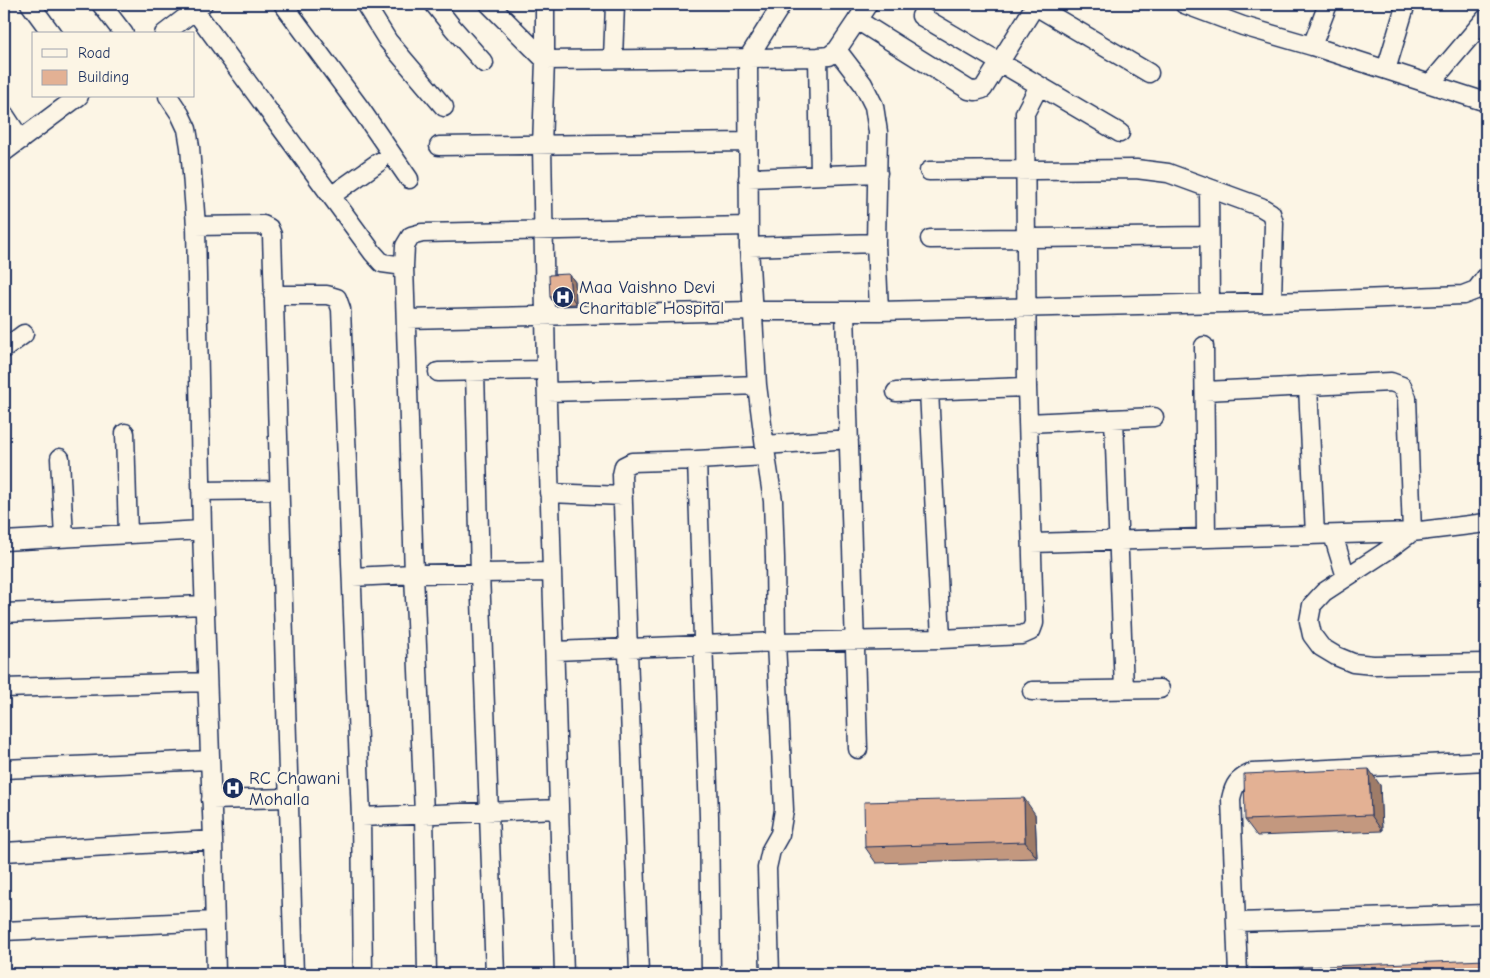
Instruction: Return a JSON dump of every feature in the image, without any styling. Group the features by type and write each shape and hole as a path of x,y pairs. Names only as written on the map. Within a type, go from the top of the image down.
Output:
{"street":[{"path":"30,4 51,32"},
{"path":"101,4 122,32"},
{"path":"283,4 409,178"},
{"path":"365,4 388,41 444,107"},
{"path":"434,4 484,63"},
{"path":"488,4 545,60 829,56 837,50 868,4"},
{"path":"545,4 542,146 543,230 564,974"},
{"path":"613,59 615,4"},
{"path":"770,974 767,868 771,850 780,834 784,810 776,642 774,529 757,385 752,311 748,226 748,58 782,4"},
{"path":"857,20 968,90 976,91 983,88 1034,4 1149,73"},
{"path":"1184,4 1243,26 1312,46 1486,102"},
{"path":"1312,46 1328,4"},
{"path":"166,32 196,6 331,196 374,253 382,262 404,266"},
{"path":"1386,70 1404,10"},
{"path":"921,16 1120,133"},
{"path":"1430,84 1486,18"},
{"path":"837,50 863,84 874,106 878,132 876,243 879,311"},
{"path":"818,57 820,176"},
{"path":"555,650 776,642 940,639 1022,635 1031,631 1034,622 1027,387 1025,113 1039,86"},
{"path":"4,152 75,98"},
{"path":"169,98 187,129 196,226 202,530 216,974"},
{"path":"4,114 21,140"},
{"path":"439,146 747,142"},
{"path":"331,196 379,162"},
{"path":"929,171 1136,169 1168,173 1262,207 1270,213 1274,223 1272,301"},
{"path":"748,178 878,173"},
{"path":"1209,188 1210,303"},
{"path":"196,226 263,224 269,228 272,235 294,974"},
{"path":"427,974 424,814 414,574 404,266 405,246 410,236 422,233 748,226"},
{"path":"930,239 1209,236"},
{"path":"749,247 876,243"},
{"path":"406,319 752,311 845,312 1026,308 1463,295 1476,290 1486,277"},
{"path":"273,295 327,295 337,298 341,309 361,817 363,974"},
{"path":"845,312 858,749"},
{"path":"4,349 24,334"},
{"path":"1204,346 1206,538"},
{"path":"438,372 546,370"},
{"path":"475,371 480,573 495,974"},
{"path":"1205,391 1391,382 1402,386 1407,398 1412,532"},
{"path":"547,392 757,385"},
{"path":"1308,386 1315,535"},
{"path":"896,392 1027,387"},
{"path":"929,390 940,639"},
{"path":"1028,424 1154,417"},
{"path":"1114,419 1124,690"},
{"path":"126,433 128,534"},
{"path":"639,974 622,475 624,466 632,462 697,460 849,439"},
{"path":"60,458 64,538"},
{"path":"697,460 709,816 711,974"},
{"path":"201,491 279,490"},
{"path":"550,493 623,496"},
{"path":"1032,543 1412,532 1486,523"},
{"path":"4,541 202,530"},
{"path":"1412,532 1324,592 1312,605 1309,621 1312,635 1320,647 1353,663 1373,665 1486,663"},
{"path":"1333,535 1346,577"},
{"path":"352,577 552,572"},
{"path":"4,612 204,604"},
{"path":"4,688 207,682"},
{"path":"1032,691 1160,689"},
{"path":"4,769 209,760"},
{"path":"1238,974 1231,798 1233,787 1240,778 1252,773 1486,761"},
{"path":"211,800 288,798"},
{"path":"361,817 559,809"},
{"path":"4,852 213,840"},
{"path":"1237,922 1486,914"},
{"path":"4,930 214,921"}],"building":[{"path":"569,274 571,296 550,297 549,275"},
{"path":"1486,764 1486,810 1482,810 1480,765"},
{"path":"1369,769 1371,815 1245,820 1244,774"},
{"path":"1024,798 1025,842 865,847 864,802"},
{"path":"1486,960 1486,974 1251,974 1251,969"}],"place":[{"name":"Maa Vaishno Devi Charitable Hospital","path":"563,297"},
{"name":"RC Chawani Mohalla","path":"233,788"}]}
